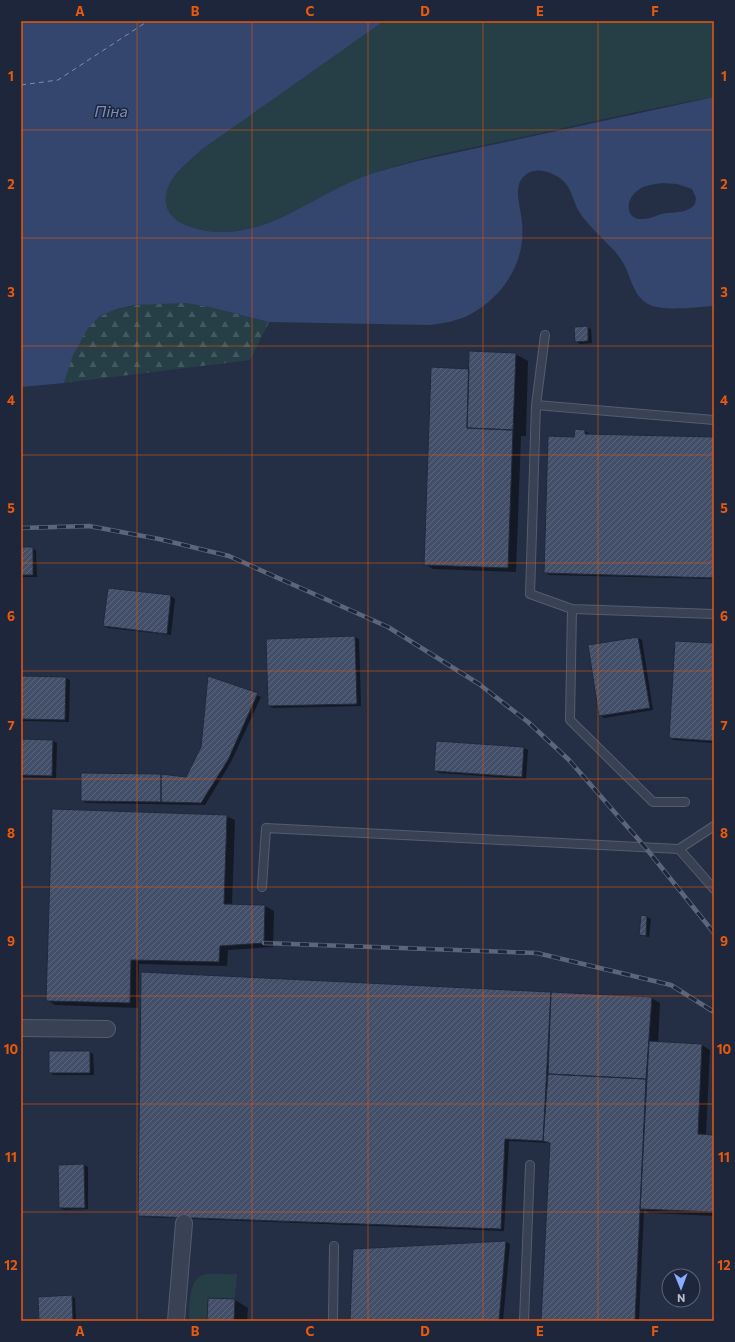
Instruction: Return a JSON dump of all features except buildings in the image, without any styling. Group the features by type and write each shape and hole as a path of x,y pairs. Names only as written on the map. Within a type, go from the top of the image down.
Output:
{"street":[{"path":"21,1028 107,1029"},
{"path":"176,1321 184,1223"}],"lane":[{"path":"545,335 536,405 530,594 572,609 714,614"},
{"path":"536,405 714,420"},
{"path":"572,609 570,720 653,802 685,802"},
{"path":"262,887 266,828 679,848 714,826"},
{"path":"679,848 714,890"},
{"path":"524,1321 530,1165"},
{"path":"333,1321 334,1246"}],"green space":[{"path":"384,21 714,21 714,97 642,111 417,160 364,177 285,216 265,224 246,229 227,232 203,230 191,227 172,216 166,207 166,196 170,183 180,169 201,150"},
{"path":"185,303 209,307 269,322 250,360 64,383 77,345 85,332 94,322 105,314 119,309 137,305"},
{"path":"207,1274 237,1274 235,1299 208,1298 207,1321 189,1321 190,1295 194,1283 198,1278"}],"water":[{"name":"Піна","path":"21,21 384,21 201,150 176,174 170,183 166,196 167,207 172,216 191,227 215,232 244,230 260,226 276,220 353,181 368,175 417,161 714,97 714,306 663,308 648,304 642,300 635,289 624,264 616,252 583,217 578,210 567,185 551,173 540,170 530,172 525,175 519,184 518,195 522,222 522,236 517,263 511,276 494,297 471,314 451,321 430,325 269,322 209,307 185,303 134,305 117,309 100,316 88,328 73,355 64,383 21,387","holes":["663,183 677,184 692,189 696,198 695,204 689,209 682,212 664,214 643,219 637,218 630,213 630,199 640,189 646,186"]}],"ferry route":[{"path":"21,85 58,80 148,21"}],"railway":[{"path":"21,528 89,526 159,539 229,556 388,627 479,684 528,722 569,760 645,847 714,933"},
{"path":"264,943 537,953 671,985 714,1012"}]}
